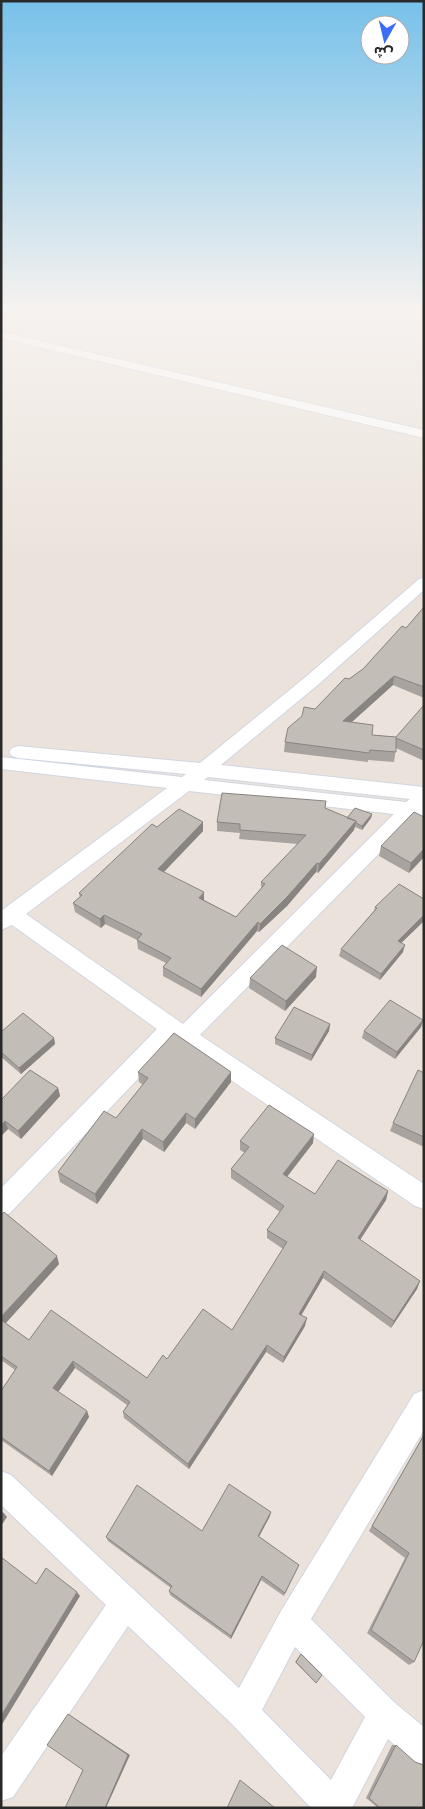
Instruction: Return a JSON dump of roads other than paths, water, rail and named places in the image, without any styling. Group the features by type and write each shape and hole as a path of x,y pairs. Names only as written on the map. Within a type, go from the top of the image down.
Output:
{"street":[{"path":"246,392 424,434"},
{"path":"424,582 314,679 204,770 6,918 424,1198"},
{"path":"1,750 204,770 421,803"},
{"path":"1,763 183,784 421,803"},
{"path":"1,1205 178,1032 421,803"},
{"path":"243,1713 292,1622 424,1404"},
{"path":"1,1485 243,1713 334,1808 384,1714"},
{"path":"1,1785 125,1603"},
{"path":"292,1622 384,1714 424,1749"}]}
